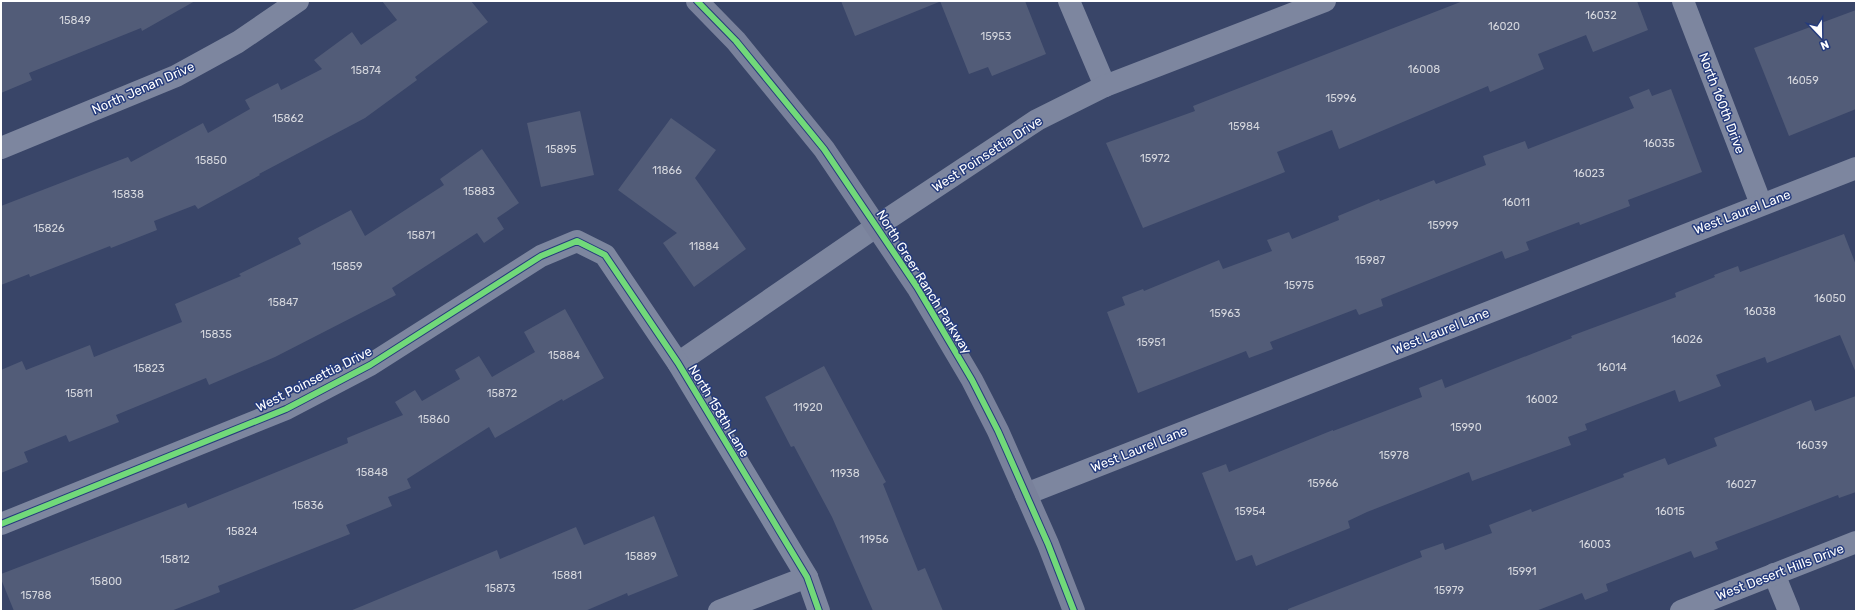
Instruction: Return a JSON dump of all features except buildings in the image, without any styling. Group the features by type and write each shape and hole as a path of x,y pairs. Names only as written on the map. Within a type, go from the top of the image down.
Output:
{"street":[{"name":"North Jenan Drive","path":"1,148 176,76 238,42 298,1"},
{"name":"North Greer Ranch Parkway","path":"697,1 736,41 784,97 824,148 917,287 972,380 1026,494 1074,611"},
{"path":"1069,1 1105,86"},
{"name":"West Poinsettia Drive","path":"678,363 877,226 1037,120 1105,86 1325,1"},
{"name":"North 160th Drive","path":"1683,1 1761,204"},
{"name":"West Laurel Lane","path":"1026,494 1761,204 1856,168"},
{"name":"West Poinsettia Drive","path":"1,524 286,410 370,365 542,256 577,241"},
{"name":"North 158th Lane","path":"577,241 605,255 678,363 806,577 819,611"},
{"name":"West Desert Hills Drive","path":"1681,611 1856,542"},
{"path":"1774,574 1789,611"},
{"path":"719,611 806,577"}],"cycle path":[{"path":"697,1 736,41 824,149 917,287 972,380 998,431 1048,544 1074,611"},
{"path":"1,524 286,409 370,365 541,256 577,241 605,255 678,363 807,577 819,611"}]}
